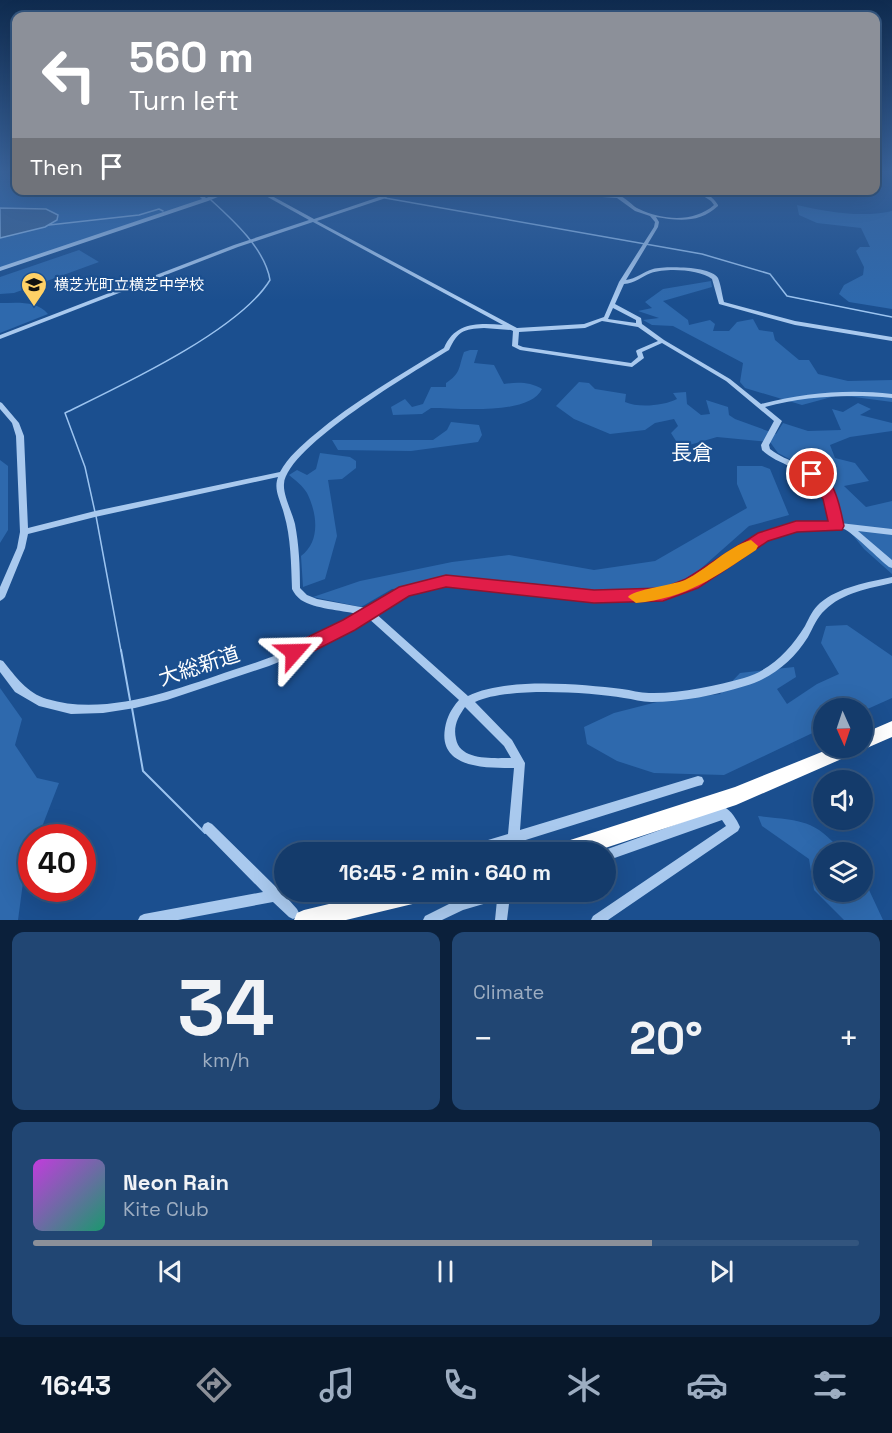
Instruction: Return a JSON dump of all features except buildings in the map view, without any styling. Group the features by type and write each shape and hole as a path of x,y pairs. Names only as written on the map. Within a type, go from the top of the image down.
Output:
{"highway":[{"path":"873,738 892,729"},
{"path":"595,842 726,799 827,758"},
{"path":"298,916 369,902"}],"street":[{"path":"0,269 161,215"},
{"path":"304,215 515,329"},
{"path":"0,337 236,246 329,215"},
{"path":"652,216 689,218 697,215"},
{"path":"604,320 622,282 656,227 657,222 652,216"},
{"path":"622,282 634,282 650,271 661,269 708,272 715,278 721,303 795,323 892,339"},
{"path":"612,305 639,320 640,325"},
{"path":"513,838 520,763 508,743 465,699 368,612 316,602 304,597 296,589 288,511 279,491 282,474 305,446 392,383 447,349 449,340 464,329 484,326 515,329 585,326 604,320 640,325 662,341 728,380 778,421 765,445 766,450 812,474 822,484 831,499 837,526"},
{"path":"515,329 515,346 522,349 632,365 641,358 639,351 662,341"},
{"path":"760,406 820,393 847,392 892,396"},
{"path":"0,404 15,423 20,436 24,532 21,548 0,597"},
{"path":"24,532 95,514 282,474"},
{"name":"大総新道","path":"0,664 5,675 22,692 43,702 68,709 108,709 158,699 280,658 349,625 405,591 446,581 594,597 663,594 692,584 763,537 796,526 837,526 892,532"},
{"path":"849,528 892,565"},
{"path":"520,763 475,763 467,760 452,746 447,731 454,710 465,699 522,687 608,692 650,698 744,682 778,666 823,606 852,589 892,580"},
{"path":"500,842 698,781"},
{"path":"597,920 734,827 724,813 616,851"},
{"path":"208,828 274,895"},
{"path":"144,920 274,897"},
{"path":"282,902 298,916"},
{"path":"429,920 468,902"},
{"path":"501,920 503,902"}],"shaded area":[{"path":"0,215 157,215 0,268"},
{"path":"0,215 58,215 57,220 45,227 0,238"},
{"path":"799,215 892,215 892,309 849,302 839,294 844,285 863,275 864,267 856,251 860,247 870,247 861,228 817,223"},
{"path":"79,250 99,262 14,293 0,294 0,277"},
{"path":"711,281 712,287 663,301 688,320 689,325 710,320 715,324 713,331 729,331 737,322 753,319 759,330 773,332 775,340 799,360 809,360 818,374 848,381 892,380 892,402 839,395 802,405 745,388 740,382 743,363 673,326 652,325 643,320 659,318 638,311 652,308 645,302 663,289"},
{"path":"0,303 32,304 48,314 0,333"},
{"path":"478,350 474,363 494,365 504,384 524,383 542,389 535,398 508,407 431,408 422,414 393,415 391,407 405,399 412,407 423,404 431,387 446,387 446,383 458,370 464,352"},
{"path":"579,382 589,383 595,389 626,394 625,402 637,405 665,403 677,399 673,393 686,392 687,404 701,415 710,414 706,400 728,407 729,415 735,419 776,434 783,423 808,431 841,430 832,409 843,412 858,403 871,409 860,415 892,423 892,431 850,437 830,445 835,458 855,463 869,481 844,486 866,507 892,501 892,574 864,549 842,522 834,503 837,496 814,472 778,453 770,442 717,437 686,446 676,441 671,433 678,426 674,419 655,423 645,430 610,434 574,419 556,406"},
{"path":"451,422 479,425 482,435 478,442 411,451 338,450 332,440 433,440 447,430"},
{"path":"320,453 350,457 356,461 356,468 342,479 328,480 337,536 325,579 303,587 301,556 312,543 315,518 307,493 289,475 297,470 307,475 316,469"},
{"path":"0,460 8,466 8,530 0,543"},
{"path":"737,466 762,466 770,469 789,515 749,526 697,572 670,587 623,593 528,583 392,589 361,607 313,597 360,581 452,562 509,555 594,570 655,561 747,508 737,484"},
{"path":"847,625 892,656 892,698 873,707 873,698 813,698 813,733 724,775 654,773 617,761 587,744 584,727 614,713 657,702 720,694 740,673 794,667 796,677 777,689 787,704 817,684 839,674 821,643 826,626"},
{"path":"0,688 22,719 15,745 37,778 59,783 43,824 18,824 18,902 20,902 18,920 0,920"},
{"path":"758,816 805,823 813,827 813,830 823,833 833,842 813,842 813,884 809,859 762,826"},
{"path":"873,898 883,920 844,920 826,902 873,902"}],"waterway":[{"path":"49,225 139,215"},
{"path":"95,512 85,467 65,413 176,356 233,318 255,299 270,280 267,268 255,246 227,215"},
{"path":"481,215 702,254 770,274 787,296 892,317"},
{"path":"96,516 121,651"},
{"path":"121,650 130,700"},
{"path":"132,708 143,771 205,833"}],"tunnel":[{"path":"512,842 513,838"}],"slow traffic":[{"path":"636,597 663,594 692,584 751,546"}],"place":[{"name":"横芝光町立横芝中学校","path":"34,308"}],"district":[{"name":"長倉","path":"692,453"}],"route":[{"path":"294,652 349,625 405,591 446,581 594,597 650,597 663,594 692,584 763,537 780,530 796,526 837,526 831,499 822,484 812,474"}]}
